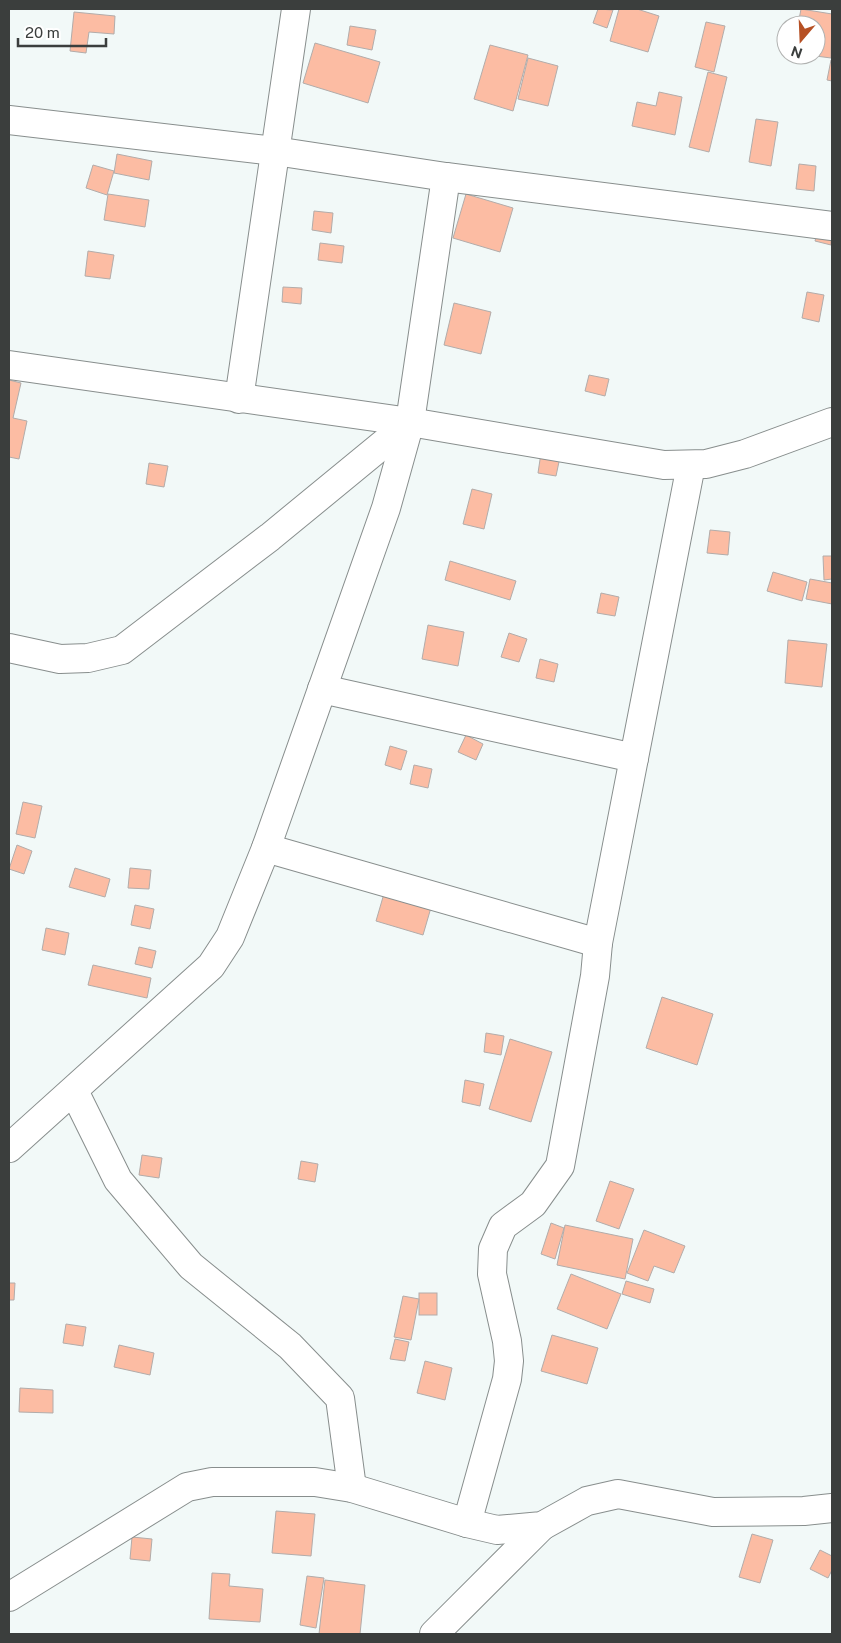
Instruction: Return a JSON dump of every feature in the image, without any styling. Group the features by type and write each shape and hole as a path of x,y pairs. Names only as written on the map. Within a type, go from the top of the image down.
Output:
{"street":[{"path":"239,399 296,9"},
{"path":"9,120 275,151 446,177 832,226"},
{"path":"9,1148 211,966 230,937 266,848 386,508 410,422 446,177"},
{"path":"9,365 410,422 664,465 706,464 746,454 832,422"},
{"path":"9,648 60,660 88,658 122,650 270,537 410,422"},
{"path":"467,1523 507,1379 509,1361 507,1341 492,1274 493,1249 503,1226 534,1204 560,1166 595,976 598,943 691,464"},
{"path":"322,689 634,758"},
{"path":"266,848 432,898 598,943"},
{"path":"74,1091 118,1180 191,1266 290,1346 340,1398 352,1488"},
{"path":"9,1597 187,1488 212,1482 314,1482 352,1488 467,1523 497,1530 542,1526"},
{"path":"434,1634 542,1526 587,1501 618,1494 713,1512 804,1511 832,1508"}],"building":[{"path":"598,9 613,10 607,28 593,23"},
{"path":"619,9 637,9 659,16 648,52 610,41"},
{"path":"801,9 832,14 831,58 826,57 826,15 800,15"},
{"path":"74,12 115,16 114,34 89,32 86,53 70,51"},
{"path":"706,22 725,26 714,72 695,67"},
{"path":"350,26 376,30 372,50 347,45"},
{"path":"315,43 380,62 368,103 303,83"},
{"path":"490,45 528,55 513,111 474,99"},
{"path":"528,58 558,66 548,106 518,99"},
{"path":"832,60 832,81 827,80"},
{"path":"708,72 727,77 709,152 689,147"},
{"path":"659,92 682,97 675,135 632,126 637,102 656,106"},
{"path":"756,119 778,122 771,166 749,162"},
{"path":"117,154 152,161 149,180 114,173"},
{"path":"799,164 816,166 814,191 796,189"},
{"path":"93,165 114,171 107,195 86,188"},
{"path":"108,194 149,200 145,227 104,220"},
{"path":"466,194 513,208 500,252 453,238"},
{"path":"314,211 333,213 331,233 312,230"},
{"path":"821,217 832,220 831,245 815,241"},
{"path":"320,243 344,246 342,263 318,260"},
{"path":"88,251 114,255 110,279 85,276"},
{"path":"283,287 302,288 301,304 282,302"},
{"path":"807,292 824,295 819,322 802,318"},
{"path":"454,303 491,312 481,354 444,345"},
{"path":"589,375 609,379 605,396 585,391"},
{"path":"9,380 21,383 13,418 27,421 19,459 9,457"},
{"path":"541,453 560,457 556,476 538,473"},
{"path":"149,463 168,466 164,487 146,484"},
{"path":"472,489 492,494 484,529 463,524"},
{"path":"710,530 730,532 728,555 707,553"},
{"path":"823,556 832,556 832,579 824,580"},
{"path":"450,561 516,581 510,600 445,580"},
{"path":"773,572 807,582 802,601 767,591"},
{"path":"810,579 832,583 832,604 806,599"},
{"path":"601,593 619,597 615,616 597,613"},
{"path":"428,625 464,632 458,666 422,659"},
{"path":"509,633 527,639 519,662 501,657"},
{"path":"788,640 827,644 822,687 785,683"},
{"path":"540,659 558,664 554,682 536,678"},
{"path":"466,735 483,744 476,760 458,752"},
{"path":"390,746 407,751 401,770 385,765"},
{"path":"414,765 432,769 428,788 410,784"},
{"path":"23,802 42,806 35,838 16,834"},
{"path":"17,845 32,851 24,874 9,869"},
{"path":"75,868 110,879 105,897 69,887"},
{"path":"130,868 151,870 149,889 128,888"},
{"path":"390,873 437,887 423,935 376,921"},
{"path":"135,905 154,909 150,929 131,925"},
{"path":"46,928 69,933 65,955 42,950"},
{"path":"139,947 156,951 152,968 135,964"},
{"path":"93,965 151,978 147,998 88,985"},
{"path":"662,997 713,1014 697,1065 646,1048"},
{"path":"486,1033 504,1036 501,1055 484,1052"},
{"path":"510,1039 552,1052 531,1122 489,1109"},
{"path":"465,1080 484,1084 480,1106 462,1102"},
{"path":"142,1155 162,1158 159,1178 139,1175"},
{"path":"301,1161 318,1164 315,1182 298,1179"},
{"path":"610,1181 634,1189 619,1229 596,1221"},
{"path":"551,1223 564,1228 555,1259 541,1254"},
{"path":"565,1225 633,1239 625,1279 557,1265"},
{"path":"644,1230 685,1246 674,1273 654,1266 648,1281 627,1273"},
{"path":"571,1274 621,1294 607,1329 557,1309"},
{"path":"626,1281 654,1289 650,1303 622,1294"},
{"path":"9,1283 15,1283 14,1300 9,1300"},
{"path":"419,1293 437,1293 437,1315 419,1315"},
{"path":"403,1296 419,1299 411,1340 394,1337"},
{"path":"66,1324 86,1327 83,1346 63,1343"},
{"path":"552,1335 598,1348 587,1384 541,1371"},
{"path":"395,1339 409,1342 405,1361 390,1359"},
{"path":"119,1345 154,1353 150,1375 114,1367"},
{"path":"425,1361 452,1368 445,1400 417,1393"},
{"path":"20,1388 53,1390 53,1413 19,1412"},
{"path":"276,1511 315,1514 311,1556 272,1553"},
{"path":"752,1534 773,1540 760,1583 739,1577"},
{"path":"132,1537 152,1539 150,1561 130,1559"},
{"path":"820,1550 832,1556 832,1570 828,1578 810,1569"},
{"path":"212,1573 230,1574 229,1586 263,1589 260,1622 209,1619"},
{"path":"307,1576 324,1578 316,1628 300,1625"},
{"path":"325,1580 365,1585 360,1634 319,1634"}]}
